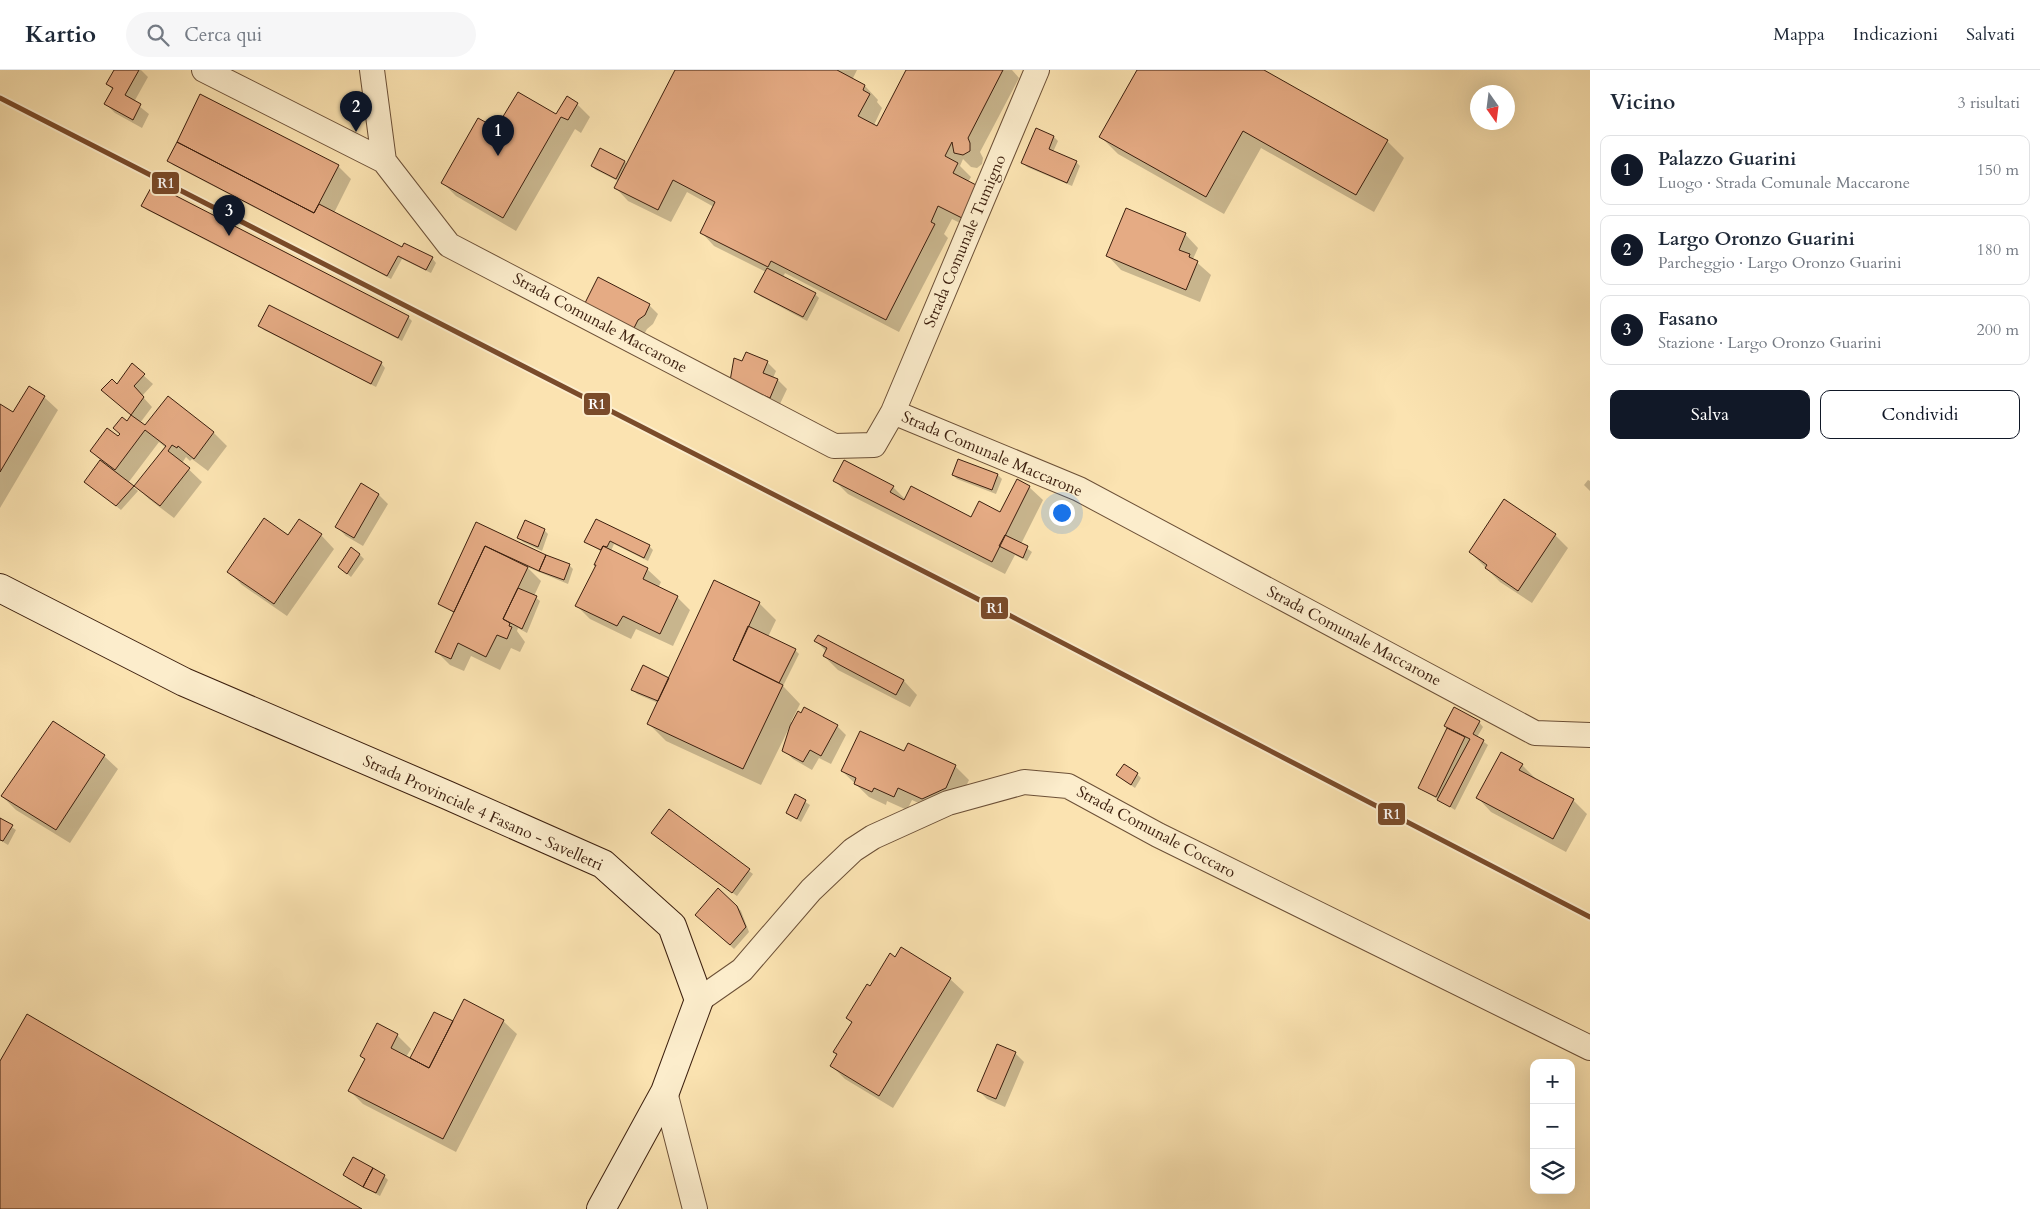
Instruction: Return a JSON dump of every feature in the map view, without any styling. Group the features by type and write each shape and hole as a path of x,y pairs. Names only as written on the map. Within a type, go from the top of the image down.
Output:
{"street":[{"path":"204,70 384,161"},
{"path":"372,70 384,161"},
{"name":"Strada Comunale Tumigno","path":"893,412 1037,70"},
{"name":"Strada Comunale Maccarone","path":"384,161 449,245 834,446 874,445 893,412 1079,489 1535,732 1590,735"},
{"name":"Strada Provinciale 4 Fasano - Savelletri","path":"0,588 184,682 603,864 672,926 699,1000"},
{"name":"Strada Comunale Coccaro","path":"699,1000 742,970 811,890 853,850 873,837 948,803 1024,782 1068,786 1158,835 1590,1048"},
{"path":"601,1209 665,1092 699,1000"},
{"path":"665,1092 694,1209"}],"building":[{"path":"114,70 139,70 125,95 141,104 133,120 104,104 113,88 106,84"},
{"path":"675,70 837,70 865,85 863,90 870,94 858,116 877,126 906,70 1003,70 968,138 970,151 963,155 954,153 952,142 945,156 958,163 953,173 978,186 962,218 938,206 931,222 935,224 886,320 771,261 768,267 700,233 715,202 673,180 658,210 614,188"},
{"path":"1137,70 1264,70 1388,140 1356,195 1243,131 1206,197 1099,137"},
{"path":"518,92 556,114 567,96 578,103 568,120 561,117 503,218 441,183 478,118 496,128"},
{"path":"200,94 339,165 314,213 177,142"},
{"path":"1036,128 1054,136 1049,149 1077,161 1067,183 1021,163"},
{"path":"177,142 314,213 319,204 402,247 404,243 433,257 426,270 398,256 387,276 167,161"},
{"path":"600,148 625,161 616,179 591,166"},
{"path":"153,184 409,316 398,338 141,206"},
{"path":"1126,208 1186,233 1179,250 1190,254 1189,257 1198,261 1186,290 1106,256"},
{"path":"767,268 816,293 803,317 754,292"},
{"path":"598,277 650,304 645,315 638,320 633,330 584,305"},
{"path":"269,305 382,362 371,384 258,326"},
{"path":"746,352 768,361 763,373 778,379 770,398 730,381 734,358 742,361"},
{"path":"132,363 145,374 134,386 144,397 131,415 101,390 112,379 117,384"},
{"path":"29,386 45,396 0,472 0,404 13,412"},
{"path":"168,396 214,432 194,459 178,446 177,448 172,445 168,451 190,468 160,506 134,486 166,446 145,430 115,470 90,451 107,428 118,436 120,434 113,428 122,417 127,421 131,415 145,425"},
{"path":"958,459 998,474 992,490 952,475"},
{"path":"100,460 134,486 116,506 84,482"},
{"path":"844,460 894,486 890,492 904,500 911,486 971,517 979,501 1000,512 1017,479 1030,486 992,562 833,481"},
{"path":"361,483 379,494 354,538 335,527"},
{"path":"1504,499 1556,534 1518,591 1485,568 1487,565 1469,552"},
{"path":"264,518 288,535 299,519 322,534 274,604 227,572"},
{"path":"596,519 650,545 644,558 610,541 607,547 603,546 601,550 584,542"},
{"path":"525,520 545,529 538,547 517,538"},
{"path":"476,522 546,555 539,571 485,546 454,612 438,604"},
{"path":"1005,535 1028,546 1023,558 999,546"},
{"path":"485,546 528,567 503,619 510,623 509,626 512,627 507,639 497,635 486,657 458,643 451,659 435,652"},
{"path":"603,546 648,568 643,579 678,596 660,634 623,616 617,626 575,606 596,565 594,565"},
{"path":"351,547 360,554 347,574 338,567"},
{"path":"546,555 570,564 564,580 539,571"},
{"path":"714,580 760,602 733,660 783,685 743,769 647,724"},
{"path":"518,588 537,596 522,629 503,619"},
{"path":"748,626 796,649 779,683 733,660"},
{"path":"818,635 904,680 896,695 823,656 827,648 814,641"},
{"path":"643,665 669,678 658,701 631,690"},
{"path":"804,707 838,725 821,756 810,750 803,762 782,751 790,726 798,711 801,713"},
{"path":"1454,707 1480,721 1473,734 1484,740 1450,807 1437,800 1470,739 1444,726"},
{"path":"53,721 105,755 56,830 1,796"},
{"path":"1447,728 1465,737 1436,797 1418,788"},
{"path":"860,731 904,751 908,743 956,765 946,788 922,799 898,788 894,797 874,788 872,792 854,784 856,778 841,771"},
{"path":"1501,752 1523,764 1519,770 1574,799 1553,839 1476,798"},
{"path":"1124,764 1138,773 1131,785 1116,775"},
{"path":"795,794 806,800 797,819 786,813"},
{"path":"669,809 750,869 732,893 651,833"},
{"path":"0,818 13,825 3,841 0,840"},
{"path":"718,888 737,906 746,927 730,945 695,915"},
{"path":"901,947 951,978 879,1096 830,1066 837,1054 833,1052 852,1022 846,1018 867,984 870,986 890,953 895,957"},
{"path":"464,999 504,1020 443,1139 348,1091 365,1059 360,1056 377,1023 398,1034 391,1048 429,1068"},
{"path":"434,1012 453,1021 429,1068 410,1058"},
{"path":"27,1014 362,1209 0,1209 0,1061"},
{"path":"997,1044 1016,1052 996,1099 977,1091"},
{"path":"353,1157 373,1168 363,1187 343,1175"},
{"path":"373,1168 385,1175 376,1193 363,1187"}],"transit line":[{"name":"R1","path":"0,98 1005,613 1590,917"}],"place":[{"name":"Largo Oronzo Guarini","path":"356,132"},
{"name":"Palazzo Guarini","path":"498,156"},
{"name":"Fasano","path":"229,236"}]}
